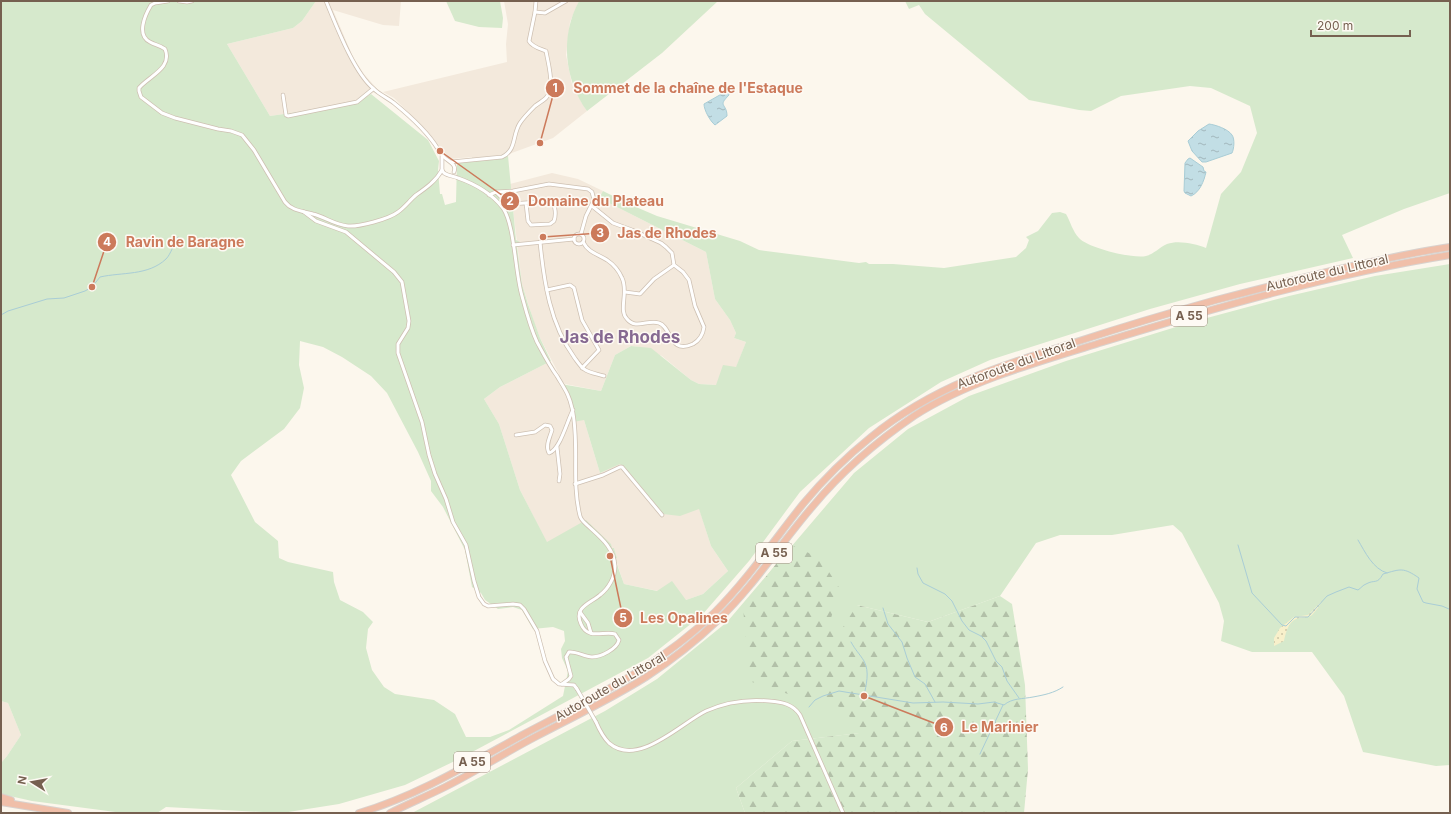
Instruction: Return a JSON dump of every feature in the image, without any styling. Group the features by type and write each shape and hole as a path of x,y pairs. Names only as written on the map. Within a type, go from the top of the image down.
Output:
{"highway":[{"name":"Autoroute du Littoral","path":"359,813 410,794 448,775 634,674 677,646 716,612 826,478 849,456 898,417 954,385 982,373 1038,354 1160,316 1282,282 1404,254 1450,247"},
{"name":"Autoroute du Littoral","path":"390,813 446,786 601,702 643,678 680,653 728,610 812,506 845,470 888,434 917,414 938,402 988,380 1161,324 1281,291 1406,262 1450,255"},
{"path":"1,797 56,811"},
{"path":"1,802 68,813"}],"street":[{"path":"168,1 151,5 143,26 145,38 165,49 167,56 164,65 158,73 139,88 141,97 154,108 169,116 242,135 254,150 287,205 292,209 318,216 332,222 350,226 366,224 392,216 444,173"},
{"path":"179,1 192,1"},
{"path":"326,1 344,44 373,89 393,103 419,126 434,143 442,156 455,166"},
{"path":"443,165 446,162 502,157 510,152 520,123 536,105 545,100 551,84 546,51 530,44 529,41 536,1"},
{"path":"535,12 545,13 566,1"},
{"path":"283,95 286,115 288,116 357,102 373,89"},
{"path":"439,176 443,165 442,156"},
{"path":"458,161 454,172 458,178"},
{"path":"442,170 444,173 475,185 503,208 511,230 521,294 531,327 537,341 569,395 575,434 575,484 580,517 608,545 613,555 615,566 613,577 606,589 599,596 584,605 580,612 580,623 591,633 598,635 612,633 616,635 619,642 614,648 597,656 590,657 572,652 568,653 566,659 571,671 571,676 562,684"},
{"path":"449,175 454,172"},
{"path":"489,195 496,192 513,191 549,184 590,191 594,196 594,200 586,216 581,234 584,238 583,242 585,246 593,253 613,264 623,280 625,292 623,309 625,318 628,321 637,324 659,323 665,326 672,340 681,346 686,346 696,342 703,333 703,323 695,306 690,280 674,265 672,253 661,243 613,223 592,206"},
{"path":"496,192 511,204 551,201 554,204 556,218 554,222 550,224 531,225 528,221 526,203"},
{"path":"304,212 320,224 346,232 401,279 410,321 408,328 398,344 398,353 422,422 429,455 435,474 446,499 453,522 466,545 477,591 481,601 487,606 516,604 525,610 538,635 545,661 553,679 562,684 573,685 577,689 604,738 618,748 642,748 657,742 673,733 695,717 726,704 746,700 757,700 774,701 787,704 795,708 800,716 843,813"},
{"path":"315,221 314,217 318,216"},
{"path":"320,224 332,222"},
{"path":"574,239 577,234 581,234"},
{"path":"513,245 574,239"},
{"path":"574,239 578,244 583,242"},
{"path":"540,242 547,290 558,331 582,368 586,371 604,376"},
{"path":"625,292 640,294 654,279 674,265"},
{"path":"547,290 570,285 574,288 582,320 599,350 582,368"},
{"path":"559,481 560,474 557,448 572,410"},
{"path":"516,435 535,432 547,425 552,430 547,446 548,452 551,453 557,448"},
{"path":"575,484 603,475 620,466 662,515"},
{"path":"580,612 588,623 591,633"}],"shaded area":[{"path":"316,1 401,1 399,26 383,25 333,10 353,57 364,74 378,90 360,100 305,111 270,116 227,44 293,28 302,21"},
{"path":"504,1 579,1 570,22 566,55 572,84 587,111 553,138 509,154 450,159 426,130 394,98 383,92 507,62 506,44 508,24"},
{"path":"552,173 578,179 603,191 599,198 706,252 715,299 730,320 736,333 734,338 746,342 736,368 716,385 699,384 691,380 662,356 640,347 631,346 615,355 601,391 565,384 563,382 540,338 522,284 510,184"},
{"path":"547,363 584,420 600,473 620,463 651,501 680,515 699,508 711,546 728,571 703,594 686,600 658,591 624,584 615,558 617,558 614,548 547,543 520,490 499,424 484,399 500,387"},
{"path":"1,701 8,703 21,735 1,763"}],"green space":[{"path":"1,1 316,1 302,21 293,28 227,44 270,116 305,111 360,100 371,94 428,140 439,161 438,170 440,194 442,194 445,205 456,202 457,162 508,156 516,240 520,242 520,246 517,247 522,284 540,338 551,361 500,387 484,399 499,424 520,490 547,542 586,520 611,544 612,548 614,548 617,558 615,559 624,584 657,591 672,581 686,600 703,594 728,571 711,546 699,509 680,516 663,514 620,464 600,473 584,420 573,422 572,408 561,384 601,391 615,355 631,346 651,348 691,380 699,384 716,385 723,365 736,367 746,342 734,338 736,333 730,320 715,299 706,252 599,198 603,191 657,216 740,241 759,250 859,263 866,262 869,264 893,264 944,268 1016,257 1026,248 1029,240 1026,237 1038,231 1052,213 1060,212 1066,214 1073,230 1084,242 1111,252 1131,256 1146,256 1152,254 1167,244 1177,242 1206,248 1221,194 1241,172 1257,133 1250,106 1211,88 1190,86 1121,96 1091,111 1029,100 925,14 919,5 909,9 905,1 1450,1 1450,193 1404,209 1342,235 1353,258 1240,284 1150,309 990,360 941,382 869,428 800,492 749,561 702,615 648,658 459,759 405,785 339,804 282,813 166,807 157,813 123,813 32,801 1,794 1,763 21,735 8,703 1,701","holes":["300,341 323,347 342,357 371,376 387,393 418,452 431,481 431,491 443,507 465,550 472,587 481,593 485,600 498,609 513,607 522,610 533,629 553,627 564,631 565,641 561,649 562,658 568,671 563,696 509,730 490,737 466,737 455,714 434,700 395,694 384,687 372,670 366,648 368,629 373,622 363,612 340,600 334,582 333,572 288,562 279,558 278,541 255,522 231,475 241,461 284,429 300,408 304,388 299,365"]},
{"path":"446,1 500,1 503,18 502,28 479,27 455,21"},
{"path":"579,1 718,1 662,53 587,111 579,99 573,85 567,57 569,28"},
{"path":"1450,264 1450,765 1436,766 1363,752 1344,696 1312,652 1252,652 1221,641 1224,621 1219,603 1182,533 1173,525 1112,535 1060,535 1036,543 1000,596 928,622 857,605 860,733 792,741 736,788 745,813 412,813 605,711 657,679 727,622 854,473 908,429 969,396 1066,361 1192,322 1289,296 1375,276"},
{"path":"791,545 820,558 840,589 831,618 835,640 857,605 928,622 1000,596 1012,604 1025,685 1028,769 1024,813 745,813 736,788 792,741 859,733 845,709 816,698 794,696 746,680 746,645 743,606"}],"sand":[{"path":"1322,601 1312,615 1293,621 1289,626 1284,641 1274,646 1274,638 1280,628 1294,617 1308,615"}],"water":[{"path":"725,92 728,92 729,95 723,103 727,116 715,125 711,121 704,104"},
{"path":"1209,124 1228,131 1234,139 1234,144 1232,153 1202,162 1192,151 1188,141 1198,131"},
{"path":"1190,158 1203,167 1204,171 1206,172 1199,189 1191,196 1184,191 1185,163"}],"waterway":[{"path":"1,315 8,311 47,299 64,298 85,291 92,287 100,277 143,271 151,268 166,259 178,237"},
{"path":"1358,540 1374,564 1382,571 1387,573"},
{"path":"1238,545 1252,593 1282,625 1286,626 1295,617 1308,617 1327,596 1349,587 1358,590 1365,584 1379,580 1383,574 1398,570 1409,572 1419,578 1417,589 1423,602 1449,609"},
{"path":"917,568 918,574 923,583 945,594 952,601 962,621 969,630 981,636 986,641 996,661 1002,667 1007,681 1019,698"},
{"path":"883,608 888,624 902,642 915,677 925,684 935,702"},
{"path":"851,642 866,665 867,678 864,696"},
{"path":"809,707 815,700 839,691 913,703 943,702 978,704 994,702 1004,705 1014,700 1049,694 1063,687"},
{"path":"980,754 1003,705"}],"place":[{"name":"Sommet de la chaîne de l'Estaque","path":"540,143"},
{"name":"Domaine du Plateau","path":"440,151"},
{"name":"Jas de Rhodes","path":"543,237"},
{"name":"Ravin de Baragne","path":"92,287"},
{"name":"Les Opalines","path":"610,556"},
{"name":"Le Marinier","path":"864,696"}],"district":[{"name":"Jas de Rhodes","path":"620,337"}]}
